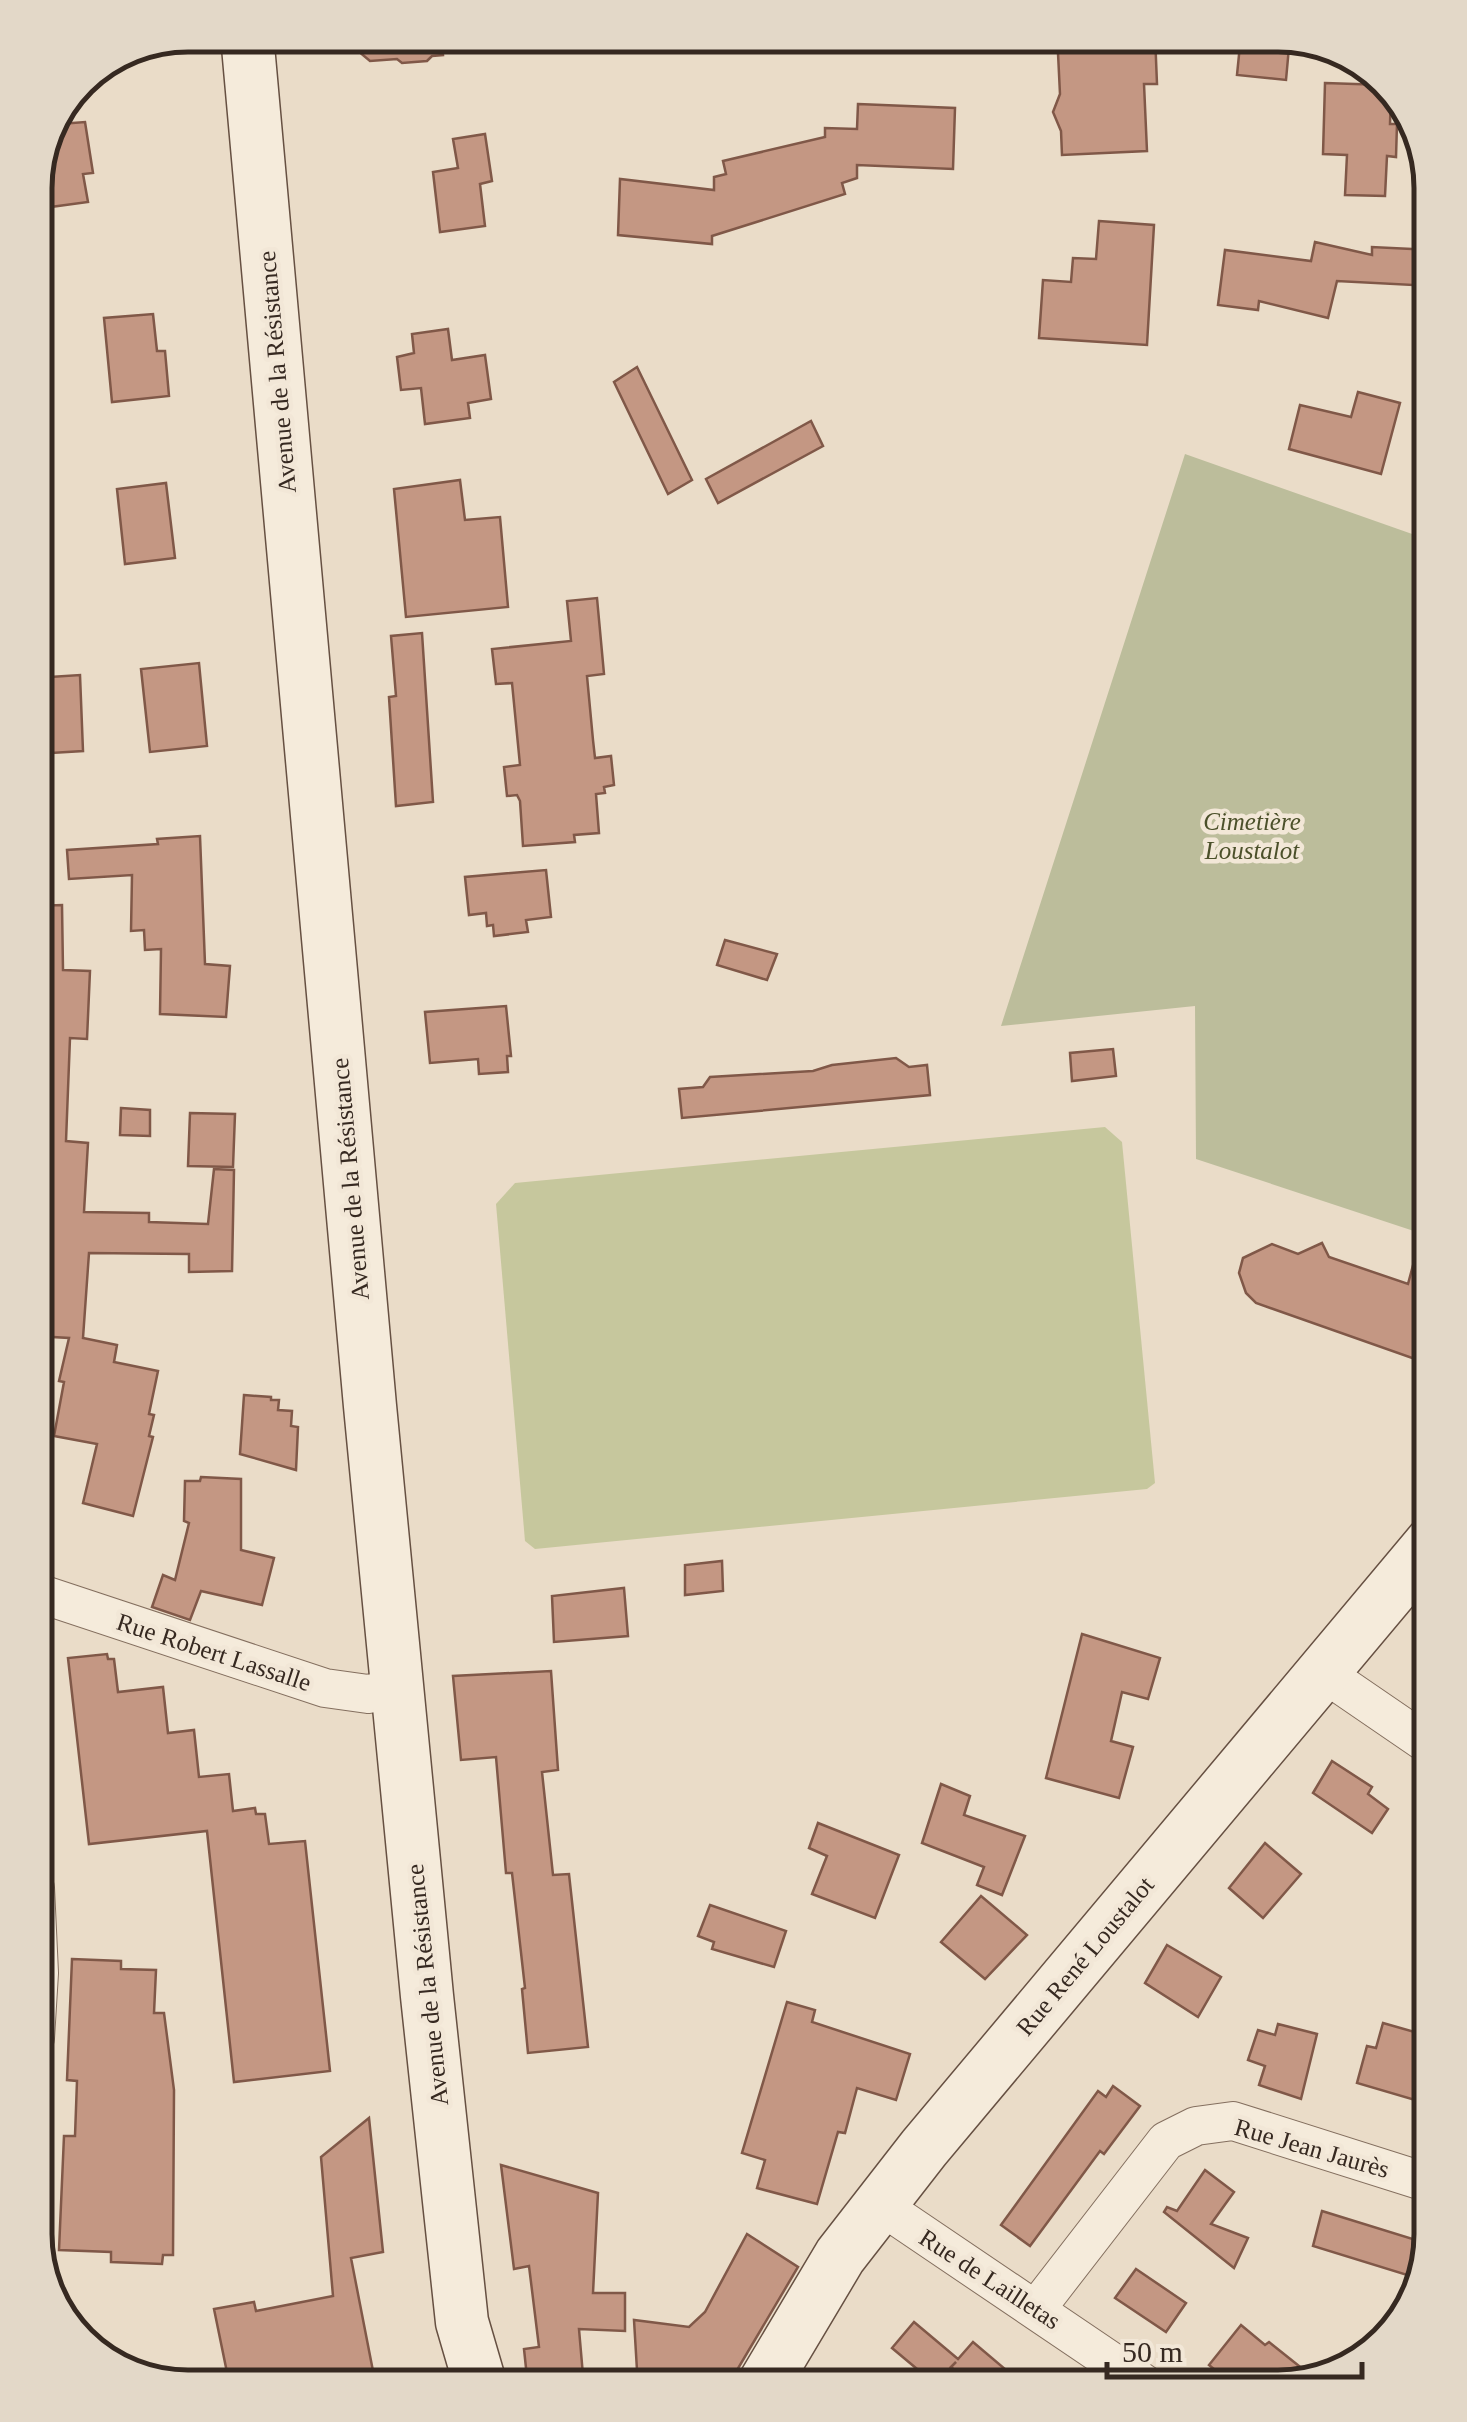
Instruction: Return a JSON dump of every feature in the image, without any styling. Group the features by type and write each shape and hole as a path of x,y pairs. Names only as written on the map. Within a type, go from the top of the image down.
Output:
{"main road":[{"name":"Avenue de la Résistance","path":"249,52 397,1689 462,2322 458,2369"},
{"name":"Rue René Loustalot","path":"772,2370 840,2256 880,2205 1414,1563"},
{"name":"Avenue de la Résistance","path":"462,2322 477,2369"}],"street":[{"name":"Rue Robert Lassalle","path":"52,1598 325,1688 368,1694 397,1689"},
{"path":"1321,1670 1414,1734"},
{"name":"Rue Jean Jaurès","path":"1036,2309 1166,2141 1196,2126 1233,2121 1414,2178"},
{"name":"Rue de Lailletas","path":"880,2205 1124,2370"}],"green space":[{"name":"Cimetière Loustalot","path":"1185,454 1414,535 1414,1231 1196,1159 1195,1006 1001,1026"},
{"path":"1105,1127 1122,1142 1155,1483 1147,1489 535,1549 525,1541 496,1204 515,1183"}],"building":[{"path":"359,52 443,52 427,61 370,61"},
{"path":"1058,53 1156,53 1157,84 1144,84 1147,151 1062,155 1061,131 1053,112 1060,94"},
{"path":"1239,53 1288,53 1286,80 1237,75"},
{"path":"1325,83 1366,84 1390,111 1390,124 1397,124 1396,157 1387,156 1385,196 1345,195 1347,155 1323,154"},
{"path":"858,104 955,108 953,169 857,165 857,178 842,183 845,194 712,236 712,244 618,235 620,179 714,190 714,177 726,174 723,161 825,137 825,128 857,129"},
{"path":"85,122 93,173 83,174 88,202 53,207 57,153 70,123"},
{"path":"485,134 492,181 480,184 485,226 440,232 433,172 458,168 453,139"},
{"path":"1099,221 1154,225 1147,345 1039,338 1043,280 1071,282 1073,258 1096,259"},
{"path":"1315,242 1372,255 1372,247 1414,249 1414,285 1337,281 1328,318 1259,301 1258,310 1218,305 1225,250 1311,261"},
{"path":"153,314 157,351 165,351 169,396 112,402 104,318"},
{"path":"448,329 452,360 485,355 491,399 468,403 470,418 425,424 421,388 401,390 397,357 414,353 412,334"},
{"path":"637,367 692,480 668,494 614,382"},
{"path":"1358,392 1400,403 1381,474 1289,449 1300,405 1351,417"},
{"path":"811,421 823,446 718,503 706,479"},
{"path":"460,480 465,520 500,517 508,607 406,617 394,489"},
{"path":"166,483 175,558 125,564 117,489"},
{"path":"597,598 604,674 587,676 595,758 611,756 614,785 604,787 605,793 596,794 599,833 574,835 575,842 523,846 520,801 517,795 507,796 504,767 520,765 512,683 496,684 492,649 571,641 567,601"},
{"path":"422,633 433,802 396,806 389,697 396,696 391,636"},
{"path":"199,663 207,746 150,752 141,669"},
{"path":"80,675 83,751 53,753 53,677"},
{"path":"200,836 205,964 230,966 226,1017 160,1014 161,949 145,950 144,930 131,931 132,875 69,879 67,850 158,844 157,839"},
{"path":"546,870 551,917 526,920 528,932 494,936 493,925 487,926 486,913 469,915 465,877"},
{"path":"53,905 62,905 63,970 90,971 87,1039 70,1038 66,1141 88,1143 84,1212 149,1213 149,1222 208,1224 214,1169 234,1170 232,1271 189,1272 189,1254 89,1253 83,1338 117,1345 114,1362 158,1371 149,1414 154,1415 149,1436 153,1437 133,1516 83,1503 97,1444 54,1436 64,1382 59,1381 69,1338 52,1337"},
{"path":"725,940 777,954 767,980 717,965"},
{"path":"506,1006 511,1056 507,1056 508,1072 479,1074 478,1059 430,1063 425,1012"},
{"path":"1113,1049 1116,1076 1072,1081 1070,1053"},
{"path":"896,1058 909,1067 927,1065 930,1095 682,1118 679,1089 703,1087 710,1077 813,1071"},
{"path":"121,1108 150,1110 150,1136 120,1135"},
{"path":"190,1113 235,1114 233,1167 188,1166"},
{"path":"1322,1243 1329,1257 1408,1284 1414,1262 1414,1359 1256,1303 1246,1293 1239,1273 1243,1258 1272,1244 1298,1254"},
{"path":"244,1395 271,1397 279,1400 278,1410 292,1411 291,1426 298,1427 296,1470 240,1454"},
{"path":"201,1477 241,1479 241,1550 274,1558 262,1605 201,1591 190,1620 152,1607 163,1575 175,1580 189,1523 184,1521 185,1481 200,1481"},
{"path":"722,1561 723,1591 685,1595 685,1565"},
{"path":"624,1588 628,1636 554,1642 552,1596"},
{"path":"1082,1634 1160,1658 1148,1699 1122,1692 1111,1741 1133,1747 1119,1798 1046,1778"},
{"path":"107,1654 108,1659 114,1659 118,1692 163,1687 168,1733 194,1730 199,1777 229,1774 233,1811 255,1808 256,1814 265,1814 269,1844 305,1841 330,2071 234,2082 207,1831 89,1844 68,1658"},
{"path":"551,1671 558,1770 542,1772 553,1875 569,1874 588,2047 528,2053 522,1989 525,1988 512,1873 506,1873 496,1757 461,1760 453,1676"},
{"path":"1332,1761 1372,1787 1368,1794 1388,1809 1372,1833 1313,1793"},
{"path":"941,1784 970,1796 964,1815 1025,1836 1002,1895 977,1885 984,1867 922,1843"},
{"path":"818,1823 899,1855 875,1918 812,1894 827,1856 809,1848"},
{"path":"1265,1843 1301,1874 1263,1918 1229,1888"},
{"path":"981,1896 1027,1935 985,1979 941,1942"},
{"path":"710,1905 786,1931 774,1967 712,1949 714,1942 698,1936"},
{"path":"1167,1945 1221,1977 1198,2017 1145,1983"},
{"path":"72,1959 121,1961 121,1969 156,1970 154,2013 164,2013 174,2090 173,2255 163,2255 162,2264 111,2262 111,2252 59,2250 64,2136 75,2136 77,2081 67,2080"},
{"path":"787,2002 815,2010 812,2022 910,2054 896,2100 857,2088 845,2133 838,2132 817,2204 757,2188 765,2160 742,2153"},
{"path":"1383,2023 1414,2032 1414,2100 1357,2083 1367,2046 1376,2048"},
{"path":"1278,2024 1317,2034 1301,2099 1259,2085 1265,2066 1248,2060 1258,2030 1275,2035"},
{"path":"1113,2086 1140,2106 1104,2154 1100,2151 1030,2246 1001,2225 1098,2091 1106,2097"},
{"path":"369,2118 383,2252 351,2258 373,2369 226,2369 214,2309 254,2302 256,2311 333,2296 321,2157"},
{"path":"501,2165 598,2193 593,2293 625,2293 625,2331 579,2329 582,2369 526,2369 524,2349 539,2347 529,2266 514,2269"},
{"path":"1205,2170 1234,2192 1211,2224 1248,2238 1234,2268 1164,2212 1167,2207 1177,2211"},
{"path":"1322,2211 1414,2239 1408,2275 1313,2246"},
{"path":"747,2234 798,2267 737,2370 637,2369 634,2320 689,2327 705,2312"},
{"path":"1136,2269 1186,2303 1166,2332 1115,2298"},
{"path":"914,2322 958,2359 973,2342 1006,2370 918,2370 892,2348"},
{"path":"1241,2325 1299,2366 1278,2370 1215,2370 1209,2365"}]}
